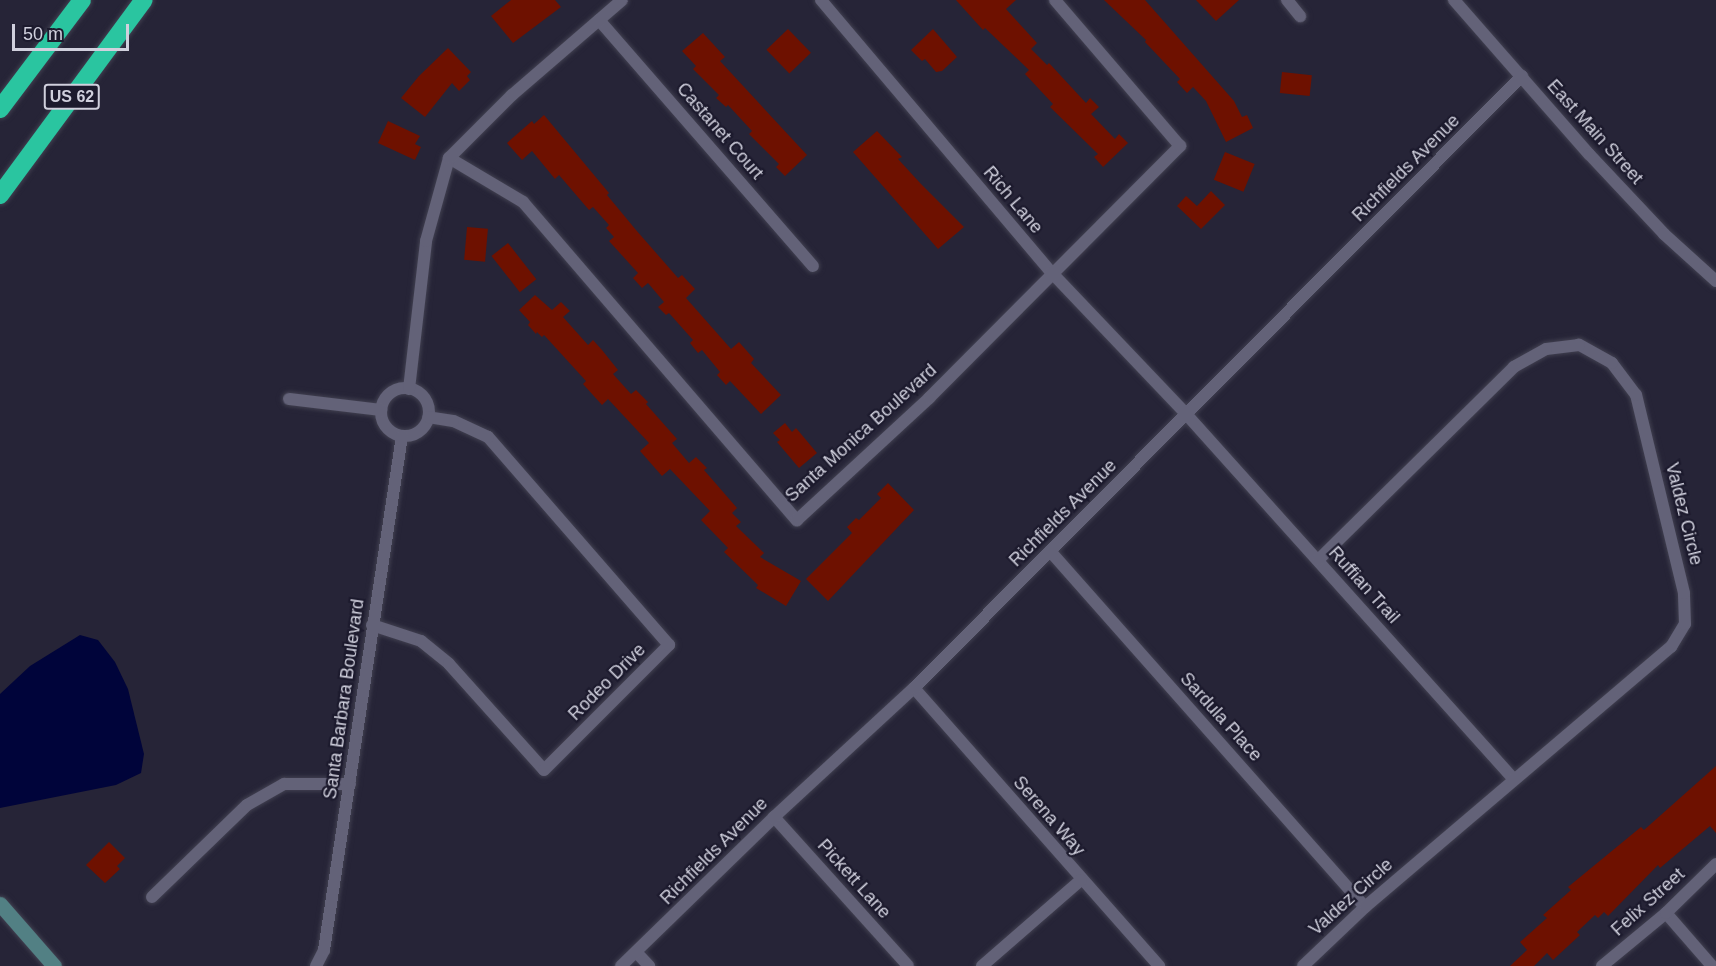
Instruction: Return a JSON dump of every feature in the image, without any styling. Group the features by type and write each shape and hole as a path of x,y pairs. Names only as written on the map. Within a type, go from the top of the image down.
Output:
{"highway":[{"name":"US 62","path":"0,109 82,0"},
{"name":"US 62","path":"0,195 144,0"}],"street":[{"path":"409,389 426,241 449,158 512,95 622,0"},
{"name":"Rich Lane","path":"821,0 1052,273 1187,415"},
{"path":"1287,0 1300,16"},
{"name":"East Main Street","path":"1454,0 1630,197 1716,281"},
{"name":"Santa Monica Boulevard","path":"449,158 523,202 797,520 929,398 1180,146 1059,1"},
{"name":"Castanet Court","path":"599,20 813,266"},
{"name":"Richfields Avenue","path":"621,966 637,953 774,817 914,688 1522,76"},
{"name":"Valdez Circle","path":"1303,966 1365,907 1671,647 1685,624 1684,593 1636,395 1612,363 1579,345 1546,349 1514,367 1318,560"},
{"path":"409,389 417,392 427,402 428,417 422,429 416,434 402,436 395,434 384,424 381,410 391,393 409,389"},
{"path":"289,399 381,410"},
{"name":"Ruffian Trail","path":"1187,415 1514,779"},
{"name":"Rodeo Drive","path":"372,625 421,641 442,658 544,770 669,645 488,437 453,422 428,417"},
{"name":"Santa Barbara Boulevard","path":"316,966 324,950 402,436"},
{"name":"Sardula Place","path":"1050,551 1365,907"},
{"name":"Serena Way","path":"914,688 1159,966"},
{"path":"152,897 247,805 284,784 350,784"},
{"name":"Pickett Lane","path":"774,817 908,966"},
{"name":"Felix Street","path":"1602,966 1666,913 1716,864"},
{"path":"982,966 1082,880"},
{"path":"0,904 54,966"},
{"path":"1666,913 1712,966"},
{"path":"637,953 649,966"}],"shaded area":[{"path":"80,635 98,640 115,662 128,689 144,754 141,773 116,785 0,808 0,694 30,666"}],"building":[{"path":"511,0 555,0 561,7 513,43 491,16"},
{"path":"956,0 1016,0 1006,9 1037,43 1031,49 1047,65 1049,63 1086,103 1090,98 1099,107 1091,114 1115,139 1119,134 1128,143 1103,167 1094,157 1098,154 1050,107 1053,104 1025,74 1029,70 985,28 983,30"},
{"path":"1104,0 1145,0 1234,101 1242,117 1247,115 1253,128 1226,142 1206,101 1193,87 1187,93 1177,82 1180,79 1145,42 1146,40"},
{"path":"1196,0 1239,0 1216,21"},
{"path":"788,29 811,53 789,74 766,50"},
{"path":"933,29 957,57 942,71 936,72 925,59 922,61 911,50"},
{"path":"703,33 725,57 720,61 807,155 785,176 776,167 779,164 749,134 752,131 728,105 726,107 716,98 719,95 693,69 696,66 682,51"},
{"path":"448,48 471,72 467,76 470,80 459,91 452,83 425,117 401,98 419,76"},
{"path":"1282,72 1312,75 1310,96 1280,93"},
{"path":"544,115 609,193 607,195 636,230 678,278 682,275 695,289 686,298 731,349 739,342 754,359 751,363 781,395 761,414 730,381 726,385 717,375 720,372 702,350 698,353 690,343 693,340 669,313 666,315 658,307 664,302 648,283 642,288 633,278 638,273 609,241 614,237 606,228 609,225 593,207 589,210 559,175 555,179 532,151 522,160 507,143 532,121 534,124"},
{"path":"388,121 420,136 415,144 421,147 415,160 378,143"},
{"path":"877,131 902,157 898,159 964,227 938,249 853,152"},
{"path":"1225,152 1255,164 1243,192 1214,180"},
{"path":"1211,191 1225,205 1201,229 1177,206 1186,196 1197,206"},
{"path":"467,227 488,229 485,262 464,260"},
{"path":"508,243 536,279 520,292 491,256"},
{"path":"535,295 552,310 561,302 570,311 563,317 588,345 593,340 602,350 618,370 613,374 631,394 636,390 648,402 646,404 677,439 672,443 689,463 696,457 707,468 704,470 737,508 732,513 741,522 736,526 764,553 760,557 801,581 786,606 756,588 758,585 724,552 728,548 701,520 710,511 670,469 662,476 640,451 649,443 608,399 602,405 583,384 586,381 544,335 542,337 537,332 536,334 528,325 530,322 519,310"},
{"path":"785,423 792,432 796,428 817,453 799,468 777,442 780,440 773,433"},
{"path":"888,483 914,510 828,601 806,579 852,533 847,527 856,518 859,520 881,498 877,494"},
{"path":"1716,766 1716,833 1710,826 1660,868 1658,865 1608,916 1604,912 1598,918 1595,915 1577,932 1580,935 1553,960 1547,953 1534,966 1510,966 1527,950 1520,942 1547,918 1543,915 1571,890 1568,887 1641,827 1644,830"},
{"path":"109,842 125,858 117,866 120,869 105,883 86,865"}]}
